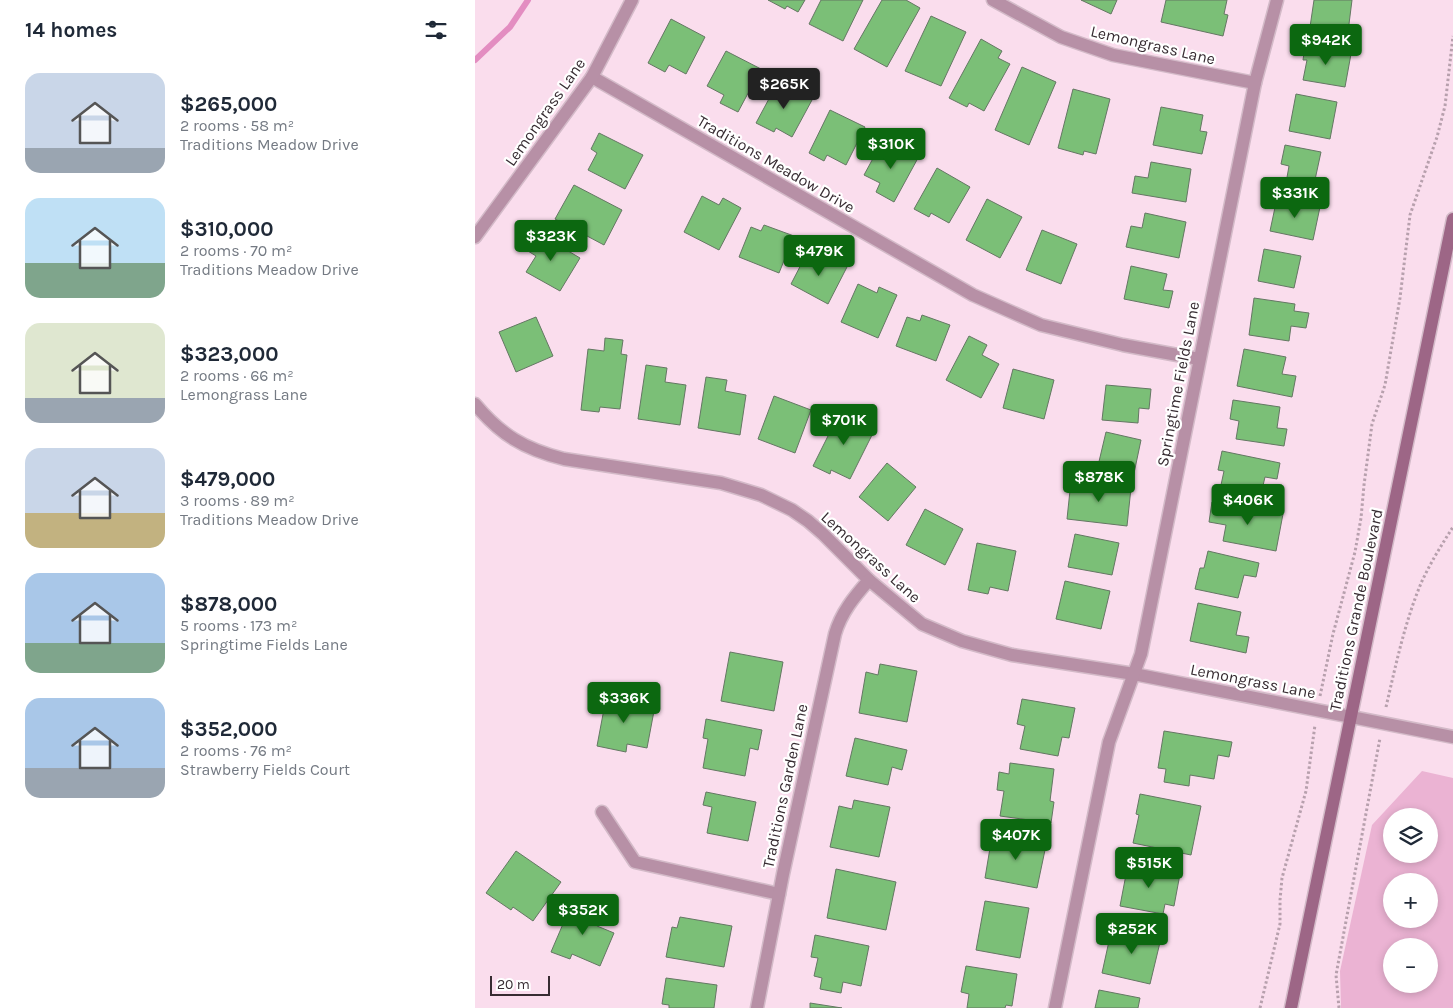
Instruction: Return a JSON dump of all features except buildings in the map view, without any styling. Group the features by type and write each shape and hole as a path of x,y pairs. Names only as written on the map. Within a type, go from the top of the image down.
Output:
{"main road":[{"name":"Traditions Grande Boulevard","path":"1291,1008 1453,219"}],"street":[{"name":"Lemongrass Lane","path":"475,237 592,77 632,0"},
{"name":"Lemongrass Lane","path":"993,0 1061,37 1103,52 1207,75 1255,83"},
{"name":"Springtime Fields Lane","path":"1055,1008 1109,742 1141,654 1255,83 1277,0"},
{"name":"Traditions Meadow Drive","path":"592,77 973,295 1041,326 1123,345 1199,359"},
{"name":"Lemongrass Lane","path":"475,404 511,439 523,446 548,455 721,483 761,495 792,510 823,534 869,580 922,624 962,642 1012,655 1134,674 1453,737"},
{"name":"Traditions Garden Lane","path":"757,1008 779,894 838,622 844,611 869,580"},
{"path":"602,812 635,862 779,894"}],"path":[{"path":"1320,696 1333,634 1355,552 1372,424 1385,385 1400,298 1409,216 1437,137 1445,106 1453,36"},
{"path":"1386,709 1410,612 1423,580 1453,527"},
{"path":"1260,1008 1280,924 1280,900 1283,878 1306,791 1314,731"},
{"path":"1339,1008 1335,975 1380,740"}],"shaded area":[{"path":"1422,771 1453,778 1453,1008 1341,1008 1340,971 1372,825 1383,813 1383,863 1438,863 1438,808 1388,808"}],"waterway":[{"path":"475,60 510,27 528,0"}]}
